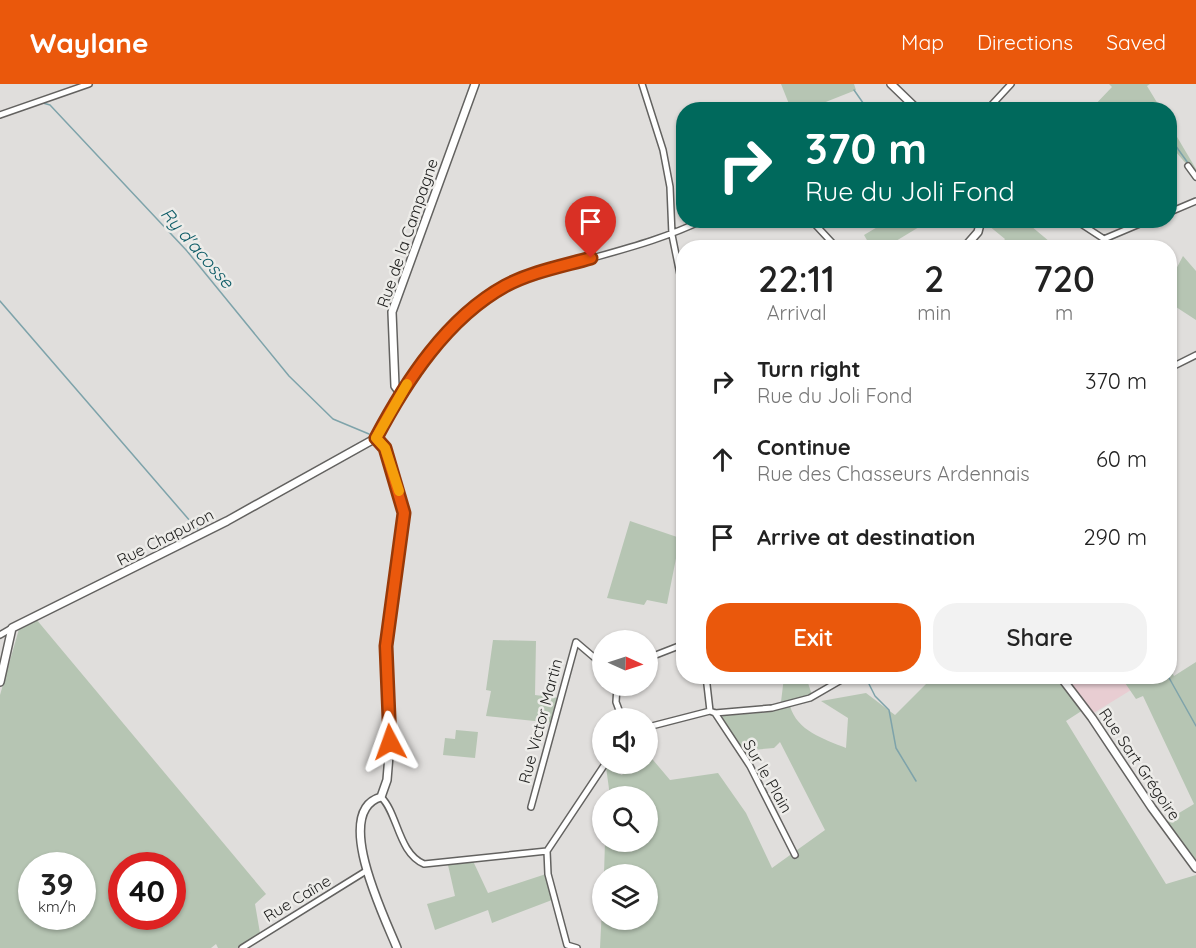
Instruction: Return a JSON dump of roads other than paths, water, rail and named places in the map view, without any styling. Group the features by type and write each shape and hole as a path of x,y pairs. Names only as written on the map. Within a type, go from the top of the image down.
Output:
{"street":[{"path":"0,115 88,84"},
{"name":"Rue de la Campagne","path":"400,393 395,386 392,312 475,84"},
{"path":"642,84 663,150 670,187 672,235 676,255"},
{"path":"891,84 910,102"},
{"path":"994,102 1011,84"},
{"path":"1188,166 1196,177"},
{"path":"1177,209 1196,201"},
{"path":"397,948 366,871 362,850 363,816 369,804 381,797 387,780 390,742 386,677 387,637 404,513 385,448 376,438 400,393 466,315 505,286 549,270 672,235 687,228"},
{"path":"818,228 830,240"},
{"path":"1088,228 1104,239 1130,228"},
{"path":"1177,364 1196,355"},
{"name":"Rue Chapuron","path":"12,628 227,521 376,438"},
{"path":"0,635 12,628"},
{"path":"0,682 12,628"},
{"name":"Rue Victor Martin","path":"531,807 576,642 592,656"},
{"path":"658,654 676,647"},
{"path":"707,684 712,712"},
{"path":"658,725 712,712 772,708 810,698 834,684"},
{"name":"Rue Sart Grégoire","path":"1066,684 1196,868"},
{"name":"Sur le Plain","path":"712,712 750,766 795,855"},
{"path":"577,948 567,945 548,874 547,850 598,774"},
{"path":"381,797 386,802 390,815 411,854 423,864 547,850"},
{"name":"Rue Caîne","path":"242,948 366,871"}],"waterway":[{"path":"854,90 862,102"},
{"name":"Ry d'acosse","path":"43,103 50,105 187,251 289,376 333,419 369,434"},
{"path":"1177,148 1188,163"},
{"path":"0,301 197,529"},
{"path":"869,684 875,696 889,710 896,748 916,781"},
{"path":"1172,684 1196,726"}]}
